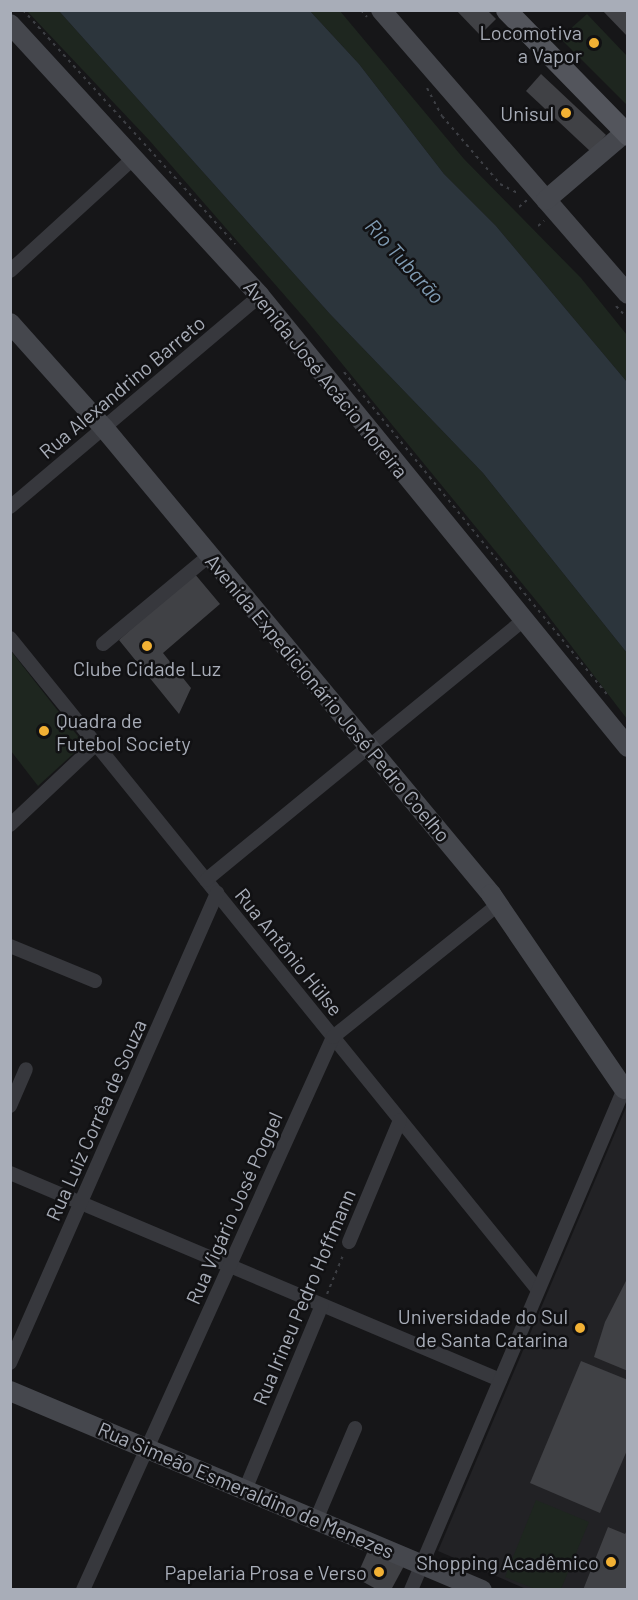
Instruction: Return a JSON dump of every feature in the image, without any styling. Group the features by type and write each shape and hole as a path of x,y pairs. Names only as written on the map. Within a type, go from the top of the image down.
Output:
{"main road":[{"path":"506,10 627,128"},
{"path":"525,10 627,128"}],"street":[{"path":"375,15 620,298"},
{"name":"Avenida José Acácio Moreira","path":"10,24 135,157 260,296 627,747"},
{"path":"539,207 627,128"},
{"path":"10,271 135,157"},
{"name":"Rua Alexandrino Barreto","path":"10,507 260,296"},
{"name":"Avenida Expedicionário José Pedro Coelho","path":"10,323 104,428 499,904 626,1085"},
{"path":"103,644 210,555"},
{"path":"206,880 523,621"},
{"name":"Rua Antônio Hülse","path":"10,638 538,1290"},
{"path":"10,825 96,744"},
{"name":"Rua Luiz Corrêa de Souza","path":"10,1363 217,893"},
{"name":"Rua Vigário José Poggel","path":"83,1590 333,1037 499,904"},
{"path":"10,946 94,981"},
{"path":"10,1106 26,1069"},
{"path":"411,1590 626,1085"},
{"name":"Rua Irineu Pedro Hoffmann","path":"349,1242 400,1120"},
{"path":"10,1173 500,1380"},
{"name":"Rua Irineu Pedro Hoffmann","path":"245,1490 322,1305"},
{"name":"Rua Simeão Esmeraldino de Menezes","path":"10,1391 482,1590"},
{"path":"316,1520 355,1428"}],"path":[{"path":"361,10 375,15"},
{"path":"420,81 442,116 500,184 539,207 550,228"},
{"path":"620,298 627,320"},
{"name":"Rua Irineu Pedro Hoffmann","path":"322,1305 349,1242"}],"shaded area":[{"path":"27,11 59,11 330,314 483,473 627,653 627,719 543,609 307,321 149,140"},
{"path":"310,11 340,11 464,159 581,278 627,335 627,382 496,226 444,174 359,64"},
{"path":"587,14 627,56 627,105 560,38"},
{"path":"11,651 84,744 38,786 11,751"},
{"name":"Universidade do Sul de Santa Catarina","path":"627,1105 627,1589 526,1589 438,1551"},
{"path":"536,1500 589,1522 561,1589 535,1589 505,1577"}],"water":[{"name":"Rio Tubarão","path":"59,11 310,11 359,64 444,174 496,226 627,382 627,653 483,473 330,314"}],"building":[{"path":"456,10 487,10 496,19 480,35"},
{"path":"602,10 628,10 628,37"},
{"name":"Unisul","path":"541,74 606,135 591,152 526,91"},
{"name":"Clube Cidade Luz","path":"194,573 220,604 163,653 191,688 179,714 119,640"},
{"path":"628,1277 628,1371 594,1357 605,1322"},
{"path":"581,1361 628,1380 628,1448 600,1513 530,1483"},
{"name":"Shopping Acadêmico","path":"608,1527 625,1534 628,1528 628,1590 583,1590"},
{"name":"Papelaria Prosa e Verso","path":"370,1546 404,1566 391,1590 378,1590 356,1578"}],"place":[{"name":"Locomotiva a Vapor","path":"594,43"},
{"name":"Unisul","path":"566,113"},
{"name":"Clube Cidade Luz","path":"147,646"},
{"name":"Quadra de Futebol Society","path":"44,731"},
{"name":"Universidade do Sul de Santa Catarina","path":"580,1328"},
{"name":"Shopping Acadêmico","path":"611,1562"},
{"name":"Papelaria Prosa e Verso","path":"379,1572"}]}
